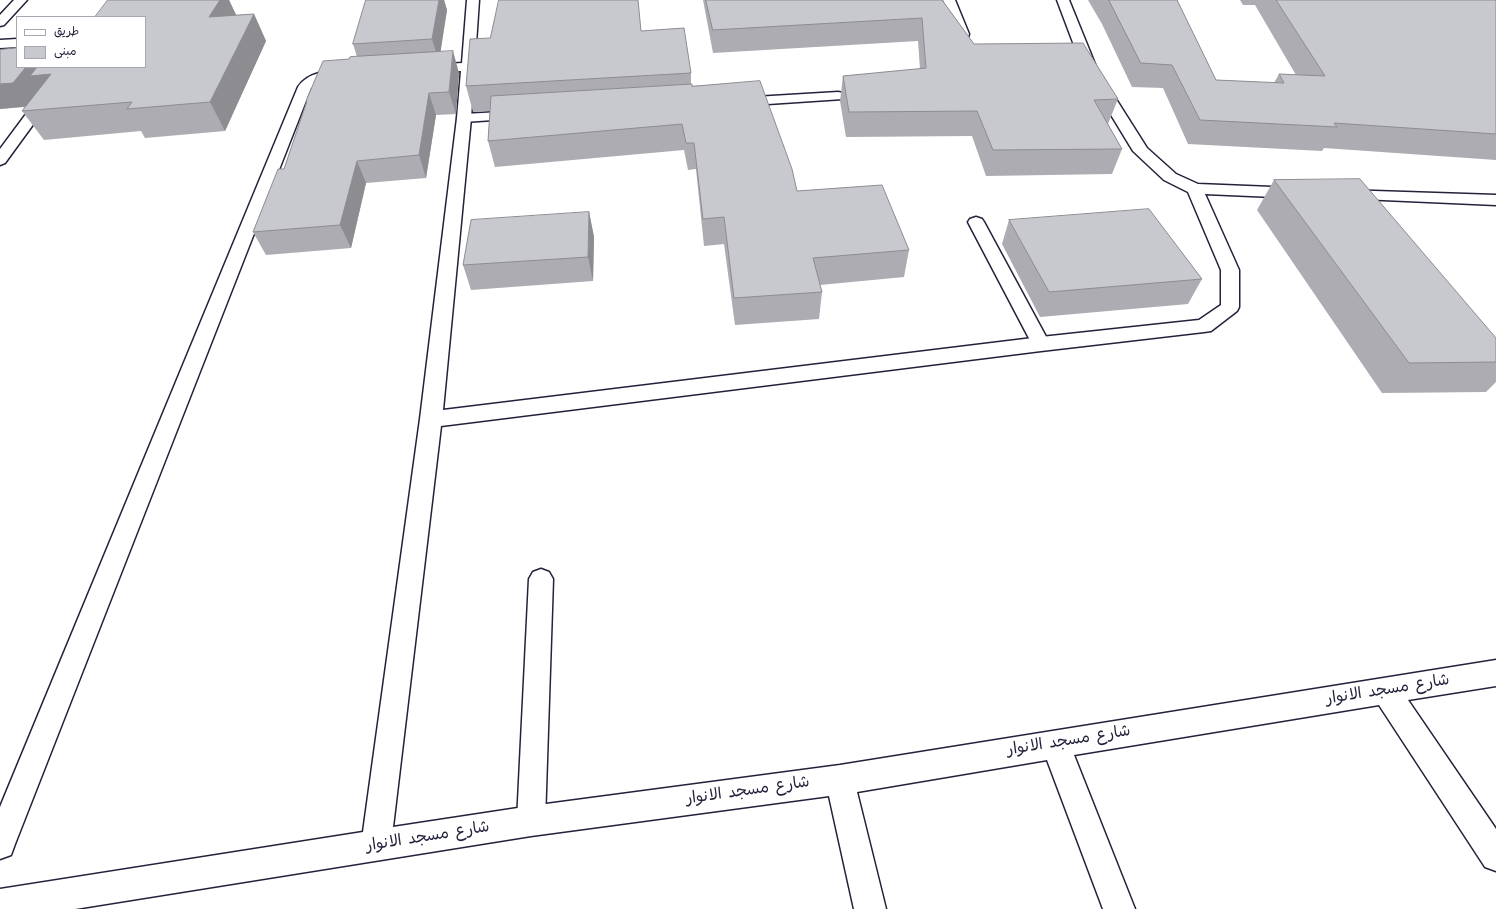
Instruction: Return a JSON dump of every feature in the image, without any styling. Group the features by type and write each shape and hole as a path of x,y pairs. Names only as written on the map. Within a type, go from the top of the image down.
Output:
{"street":[{"path":"0,22 21,0"},
{"path":"376,846 431,419 464,118 473,0"},
{"path":"949,0 963,34"},
{"path":"1063,0 1090,69 1140,151 1170,177 1195,190 1496,200"},
{"path":"0,44 16,43"},
{"path":"413,70 469,66"},
{"path":"0,160 67,68"},
{"path":"0,844 305,87 315,79 326,75 365,73"},
{"path":"431,419 1041,344 1204,326 1230,306 1230,270 1195,190"},
{"name":"شارع مسجد الانوار","path":"0,905 531,821 840,780 1496,673"},
{"path":"1386,692 1496,856"},
{"path":"1055,744 1119,909"},
{"path":"840,780 870,909"}],"lane":[{"path":"727,102 838,96"},
{"path":"464,118 528,114"},
{"path":"976,222 1041,344"},
{"path":"531,821 541,580"}],"building":[{"path":"108,0 220,0 209,17 254,14 210,102 127,109 132,102 22,111 51,74 30,76 36,68 146,68 146,16 96,16"},
{"path":"366,0 439,0 432,39 353,44"},
{"path":"499,0 638,0 641,31 684,28 691,73 466,86 470,39 490,38"},
{"path":"706,0 942,0 974,44 1083,43 1118,99 1094,100 1122,149 993,150 977,111 849,112 843,76 926,68 922,18 713,30"},
{"path":"1109,0 1177,0 1216,80 1284,83 1279,74 1325,76 1276,0 1496,0 1496,134 1334,123 1337,127 1200,120 1172,65 1141,63"},
{"path":"16,48 16,68 25,68 13,83 0,84 0,50"},
{"path":"453,51 449,92 429,93 419,155 357,161 340,225 253,232 278,169 284,169 306,101 323,61 349,59 350,57"},
{"path":"760,81 792,169 797,191 882,185 909,250 813,258 822,292 734,298 724,217 703,219 694,143 686,143 682,124 488,141 491,96 692,84 692,86"},
{"path":"1360,179 1496,338 1496,362 1409,363 1274,180"},
{"path":"1149,209 1202,279 1049,292 1009,220"},
{"path":"589,212 588,257 463,265 471,220"}]}
